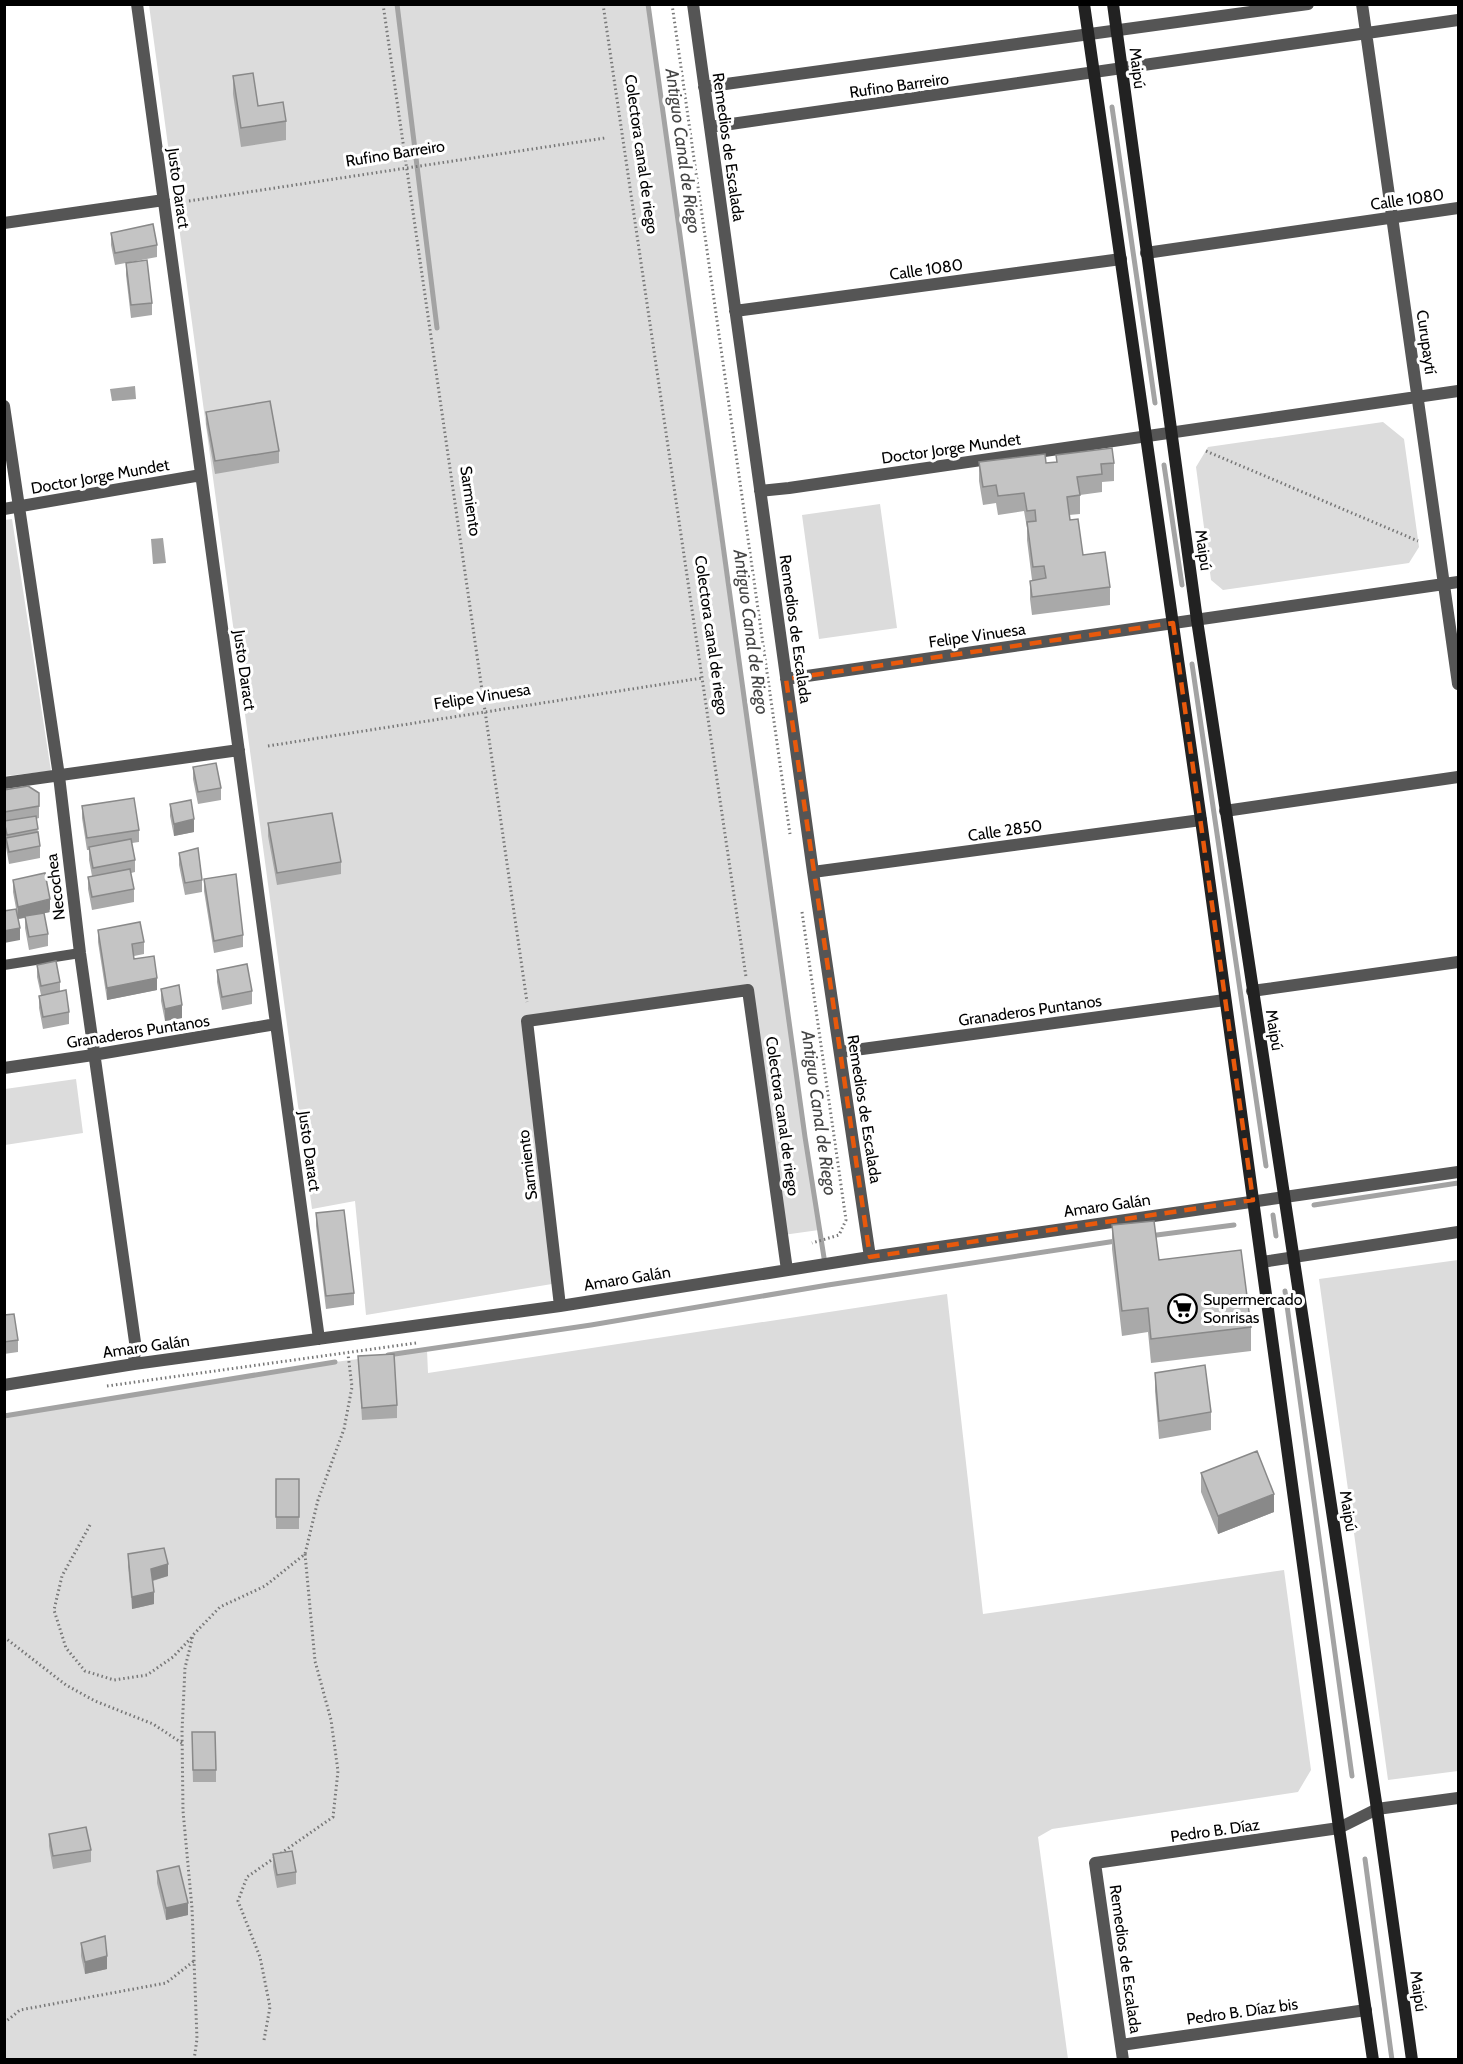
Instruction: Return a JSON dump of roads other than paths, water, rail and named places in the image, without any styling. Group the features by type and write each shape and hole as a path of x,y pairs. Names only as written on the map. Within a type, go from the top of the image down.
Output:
{"street":[{"name":"Justo Daract","path":"137,4 319,1339"},
{"name":"Remedios de Escalada","path":"693,4 813,872 870,1257"},
{"path":"1084,4 1201,820 1339,1828 1373,2060"},
{"name":"Maipú","path":"1113,4 1197,620 1377,1809 1412,2060"},
{"path":"1117,31 1308,4"},
{"name":"Curupaytí","path":"1362,4 1458,684"},
{"path":"1121,69 1458,20"},
{"name":"Rufino Barreiro","path":"704,87 1117,31"},
{"name":"Rufino Barreiro","path":"710,128 1121,69"},
{"path":"4,223 164,200"},
{"name":"Calle 1080","path":"1146,253 1458,208"},
{"name":"Calle 1080","path":"735,311 1121,259"},
{"path":"1171,432 1458,391"},
{"name":"Necochea","path":"4,405 59,776 93,1055 135,1342 134,1364"},
{"name":"Doctor Jorge Mundet","path":"760,490 789,488 1171,432"},
{"name":"Doctor Jorge Mundet","path":"4,509 201,476"},
{"path":"1197,620 1458,582"},
{"name":"Felipe Vinuesa","path":"786,679 1197,620"},
{"path":"4,783 239,750"},
{"path":"1225,811 1458,777"},
{"name":"Calle 2850","path":"813,872 1201,820"},
{"path":"1252,991 1458,962"},
{"name":"Sarmiento","path":"560,1306 527,1021 748,990"},
{"name":"Colectora canal de riego","path":"748,990 787,1270"},
{"name":"Granaderos Puntanos","path":"840,1052 1225,1000"},
{"name":"Granaderos Puntanos","path":"4,1068 276,1024"},
{"path":"1285,1197 1458,1172"},
{"name":"Amaro Galán","path":"4,1385 134,1364 560,1306 870,1257 1285,1197"},
{"path":"1262,1262 1458,1233"},
{"path":"1377,1809 1458,1798"},
{"name":"Pedro B. Díaz","path":"1095,1863 1339,1828 1377,1809"},
{"name":"Remedios de Escalada","path":"1095,1863 1123,2060"},
{"name":"Pedro B. Díaz bis","path":"1121,2045 1366,2010"}],"lane":[{"path":"4,965 80,953"}],"waterway":[{"path":"397,4 437,328"},
{"name":"Antiguo Canal de Riego","path":"648,4 805,1137 825,1264"},
{"path":"1112,107 1155,403"},
{"path":"1164,465 1182,585"},
{"path":"1192,664 1266,1166"},
{"path":"1314,1205 1458,1183"},
{"path":"1273,1215 1276,1236"},
{"path":"1149,1236 1234,1225"},
{"path":"388,1355 1116,1241"},
{"path":"1285,1291 1352,1776"},
{"path":"4,1416 335,1362"},
{"path":"1365,1859 1392,2060"}],"place":[{"name":"Supermercado Sonrisas","path":"1182,1308"}]}
